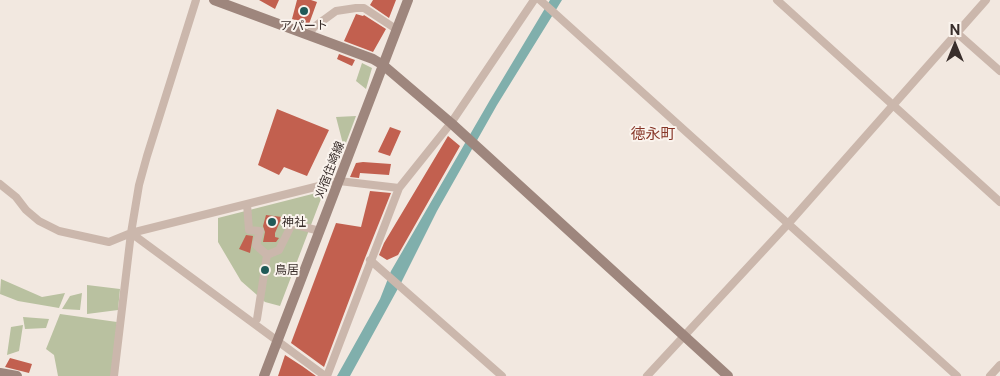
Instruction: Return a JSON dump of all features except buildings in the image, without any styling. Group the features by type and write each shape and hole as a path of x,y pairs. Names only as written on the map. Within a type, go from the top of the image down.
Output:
{"street":[{"path":"114,376 131,233 139,185 196,0"},
{"path":"214,0 383,64 451,123 728,376"},
{"name":"刈宿住崎線","path":"264,376 408,0"},
{"path":"131,233 326,376 399,188 451,123 534,0"},
{"path":"540,0 957,376"},
{"path":"778,0 1000,202"},
{"path":"647,376 788,224 986,0"},
{"path":"308,35 314,27 336,11 356,8 364,8 396,29"},
{"path":"957,33 1000,72"},
{"path":"0,184 16,197 26,210 39,221 59,231 109,242 131,233 339,181 399,188"},
{"path":"247,204 249,230 260,231 256,245 267,255"},
{"path":"267,255 279,250 292,224 316,230"},
{"path":"257,319 267,255"},
{"path":"370,260 502,376"},
{"path":"990,376 1000,366"},
{"path":"0,373 17,376"}],"green space":[{"path":"362,63 372,68 366,89 356,81"},
{"path":"356,116 344,148 336,117"},
{"path":"324,191 280,306 265,302 241,281 218,242 218,218"},
{"path":"1,279 42,297 65,293 59,308 18,301 0,294"},
{"path":"87,285 120,289 118,310 87,314"},
{"path":"82,293 80,310 62,309 70,296"},
{"path":"60,314 117,322 111,376 58,376 54,355 46,349"},
{"path":"23,317 49,319 46,328 25,329"},
{"path":"23,325 19,351 7,355 11,327"}],"water":[{"path":"550,0 562,0 497,105 437,211 401,283 350,376 337,376 380,299 391,271"}],"place":[{"name":"アパート","path":"304,11"},
{"name":"神社","path":"272,222"},
{"name":"鳥居","path":"265,270"}],"district":[{"name":"徳永町","path":"653,134"}]}
